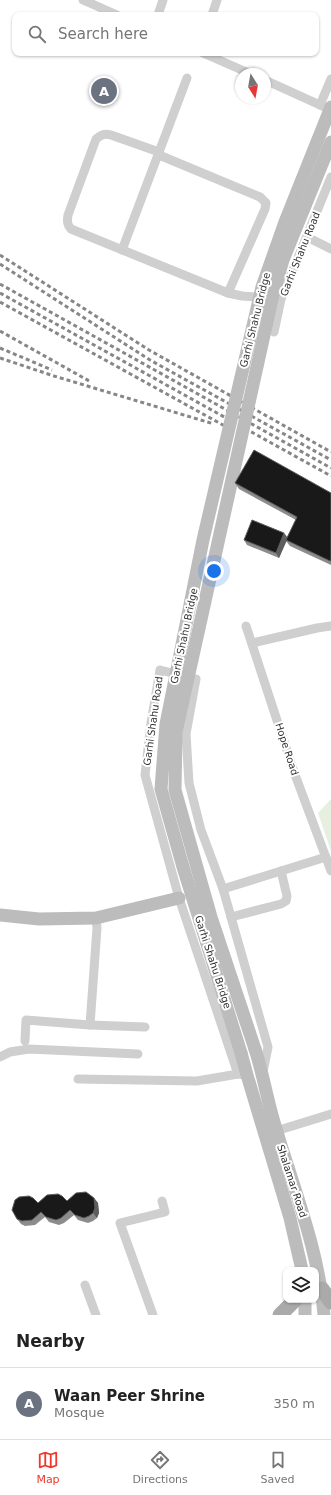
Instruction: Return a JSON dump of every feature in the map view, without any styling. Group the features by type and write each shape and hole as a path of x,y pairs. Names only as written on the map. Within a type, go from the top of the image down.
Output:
{"main road":[{"name":"Garhi Shahu Bridge","path":"241,1053 183,868 161,789 166,724 203,540 262,287 326,106"},
{"name":"Garhi Shahu Bridge","path":"255,1049 211,917 175,790 176,732 272,299 284,260 331,142"},
{"path":"0,915 39,919 96,918 179,898"},
{"name":"Shalamar Road","path":"255,1049 276,1131 302,1209 322,1289 324,1315"},
{"name":"Shalamar Road","path":"241,1053 243,1074 290,1218 301,1267"},
{"path":"322,1289 331,1302"},
{"path":"280,1315 292,1303"},
{"path":"305,1303 305,1315"}],"street":[{"path":"85,0 111,12"},
{"path":"159,12 163,0"},
{"path":"213,12 217,0"},
{"path":"210,56 237,68"},
{"path":"122,250 187,78"},
{"path":"326,106 331,79"},
{"path":"271,83 326,106 331,110"},
{"path":"228,293 265,209 266,203 260,197 111,135 105,134 96,139 68,215 68,226 71,229 228,293 242,296 281,299"},
{"name":"Garhi Shahu Road","path":"274,332 281,299 331,177"},
{"path":"307,237 331,249"},
{"name":"Hope Road","path":"246,626 294,772 331,871"},
{"path":"252,643 316,628 331,626"},
{"name":"Garhi Shahu Road","path":"243,1074 179,898 145,775 151,723 160,670 196,679 186,734 188,777 201,830 223,889 268,1047 262,1073"},
{"path":"223,889 326,857"},
{"path":"231,917 281,904 286,901 287,896 281,871"},
{"path":"90,1025 96,918"},
{"path":"25,1041 26,1020 90,1025 145,1027"},
{"path":"0,1057 10,1052 29,1049 138,1054"},
{"path":"78,1079 197,1081 243,1074"},
{"path":"276,1131 331,1114"},
{"path":"153,1315 120,1223 165,1212 162,1201"},
{"path":"85,1285 96,1315"}],"green space":[{"path":"331,799 331,851 318,813"}],"building":[{"path":"254,450 331,493 331,561 286,540 297,517 235,483"},
{"path":"252,520 284,533 276,553 244,540"},
{"path":"86,1192 94,1198 95,1208 93,1213 84,1218 75,1215 70,1210 61,1218 56,1220 46,1217 41,1212 32,1220 22,1221 17,1219 12,1210 15,1200 19,1197 29,1196 38,1203 47,1195 58,1194 67,1201 76,1193"}],"railway":[{"path":"0,255 149,350 331,452"},
{"path":"0,264 150,360 331,460"},
{"path":"0,284 331,468"},
{"path":"0,293 331,476"},
{"path":"0,302 232,430"},
{"path":"0,331 91,382"},
{"path":"0,348 52,370"},
{"path":"0,358 54,376 214,424"}],"place":[{"name":"Waan Peer Shrine","path":"104,91"}]}
